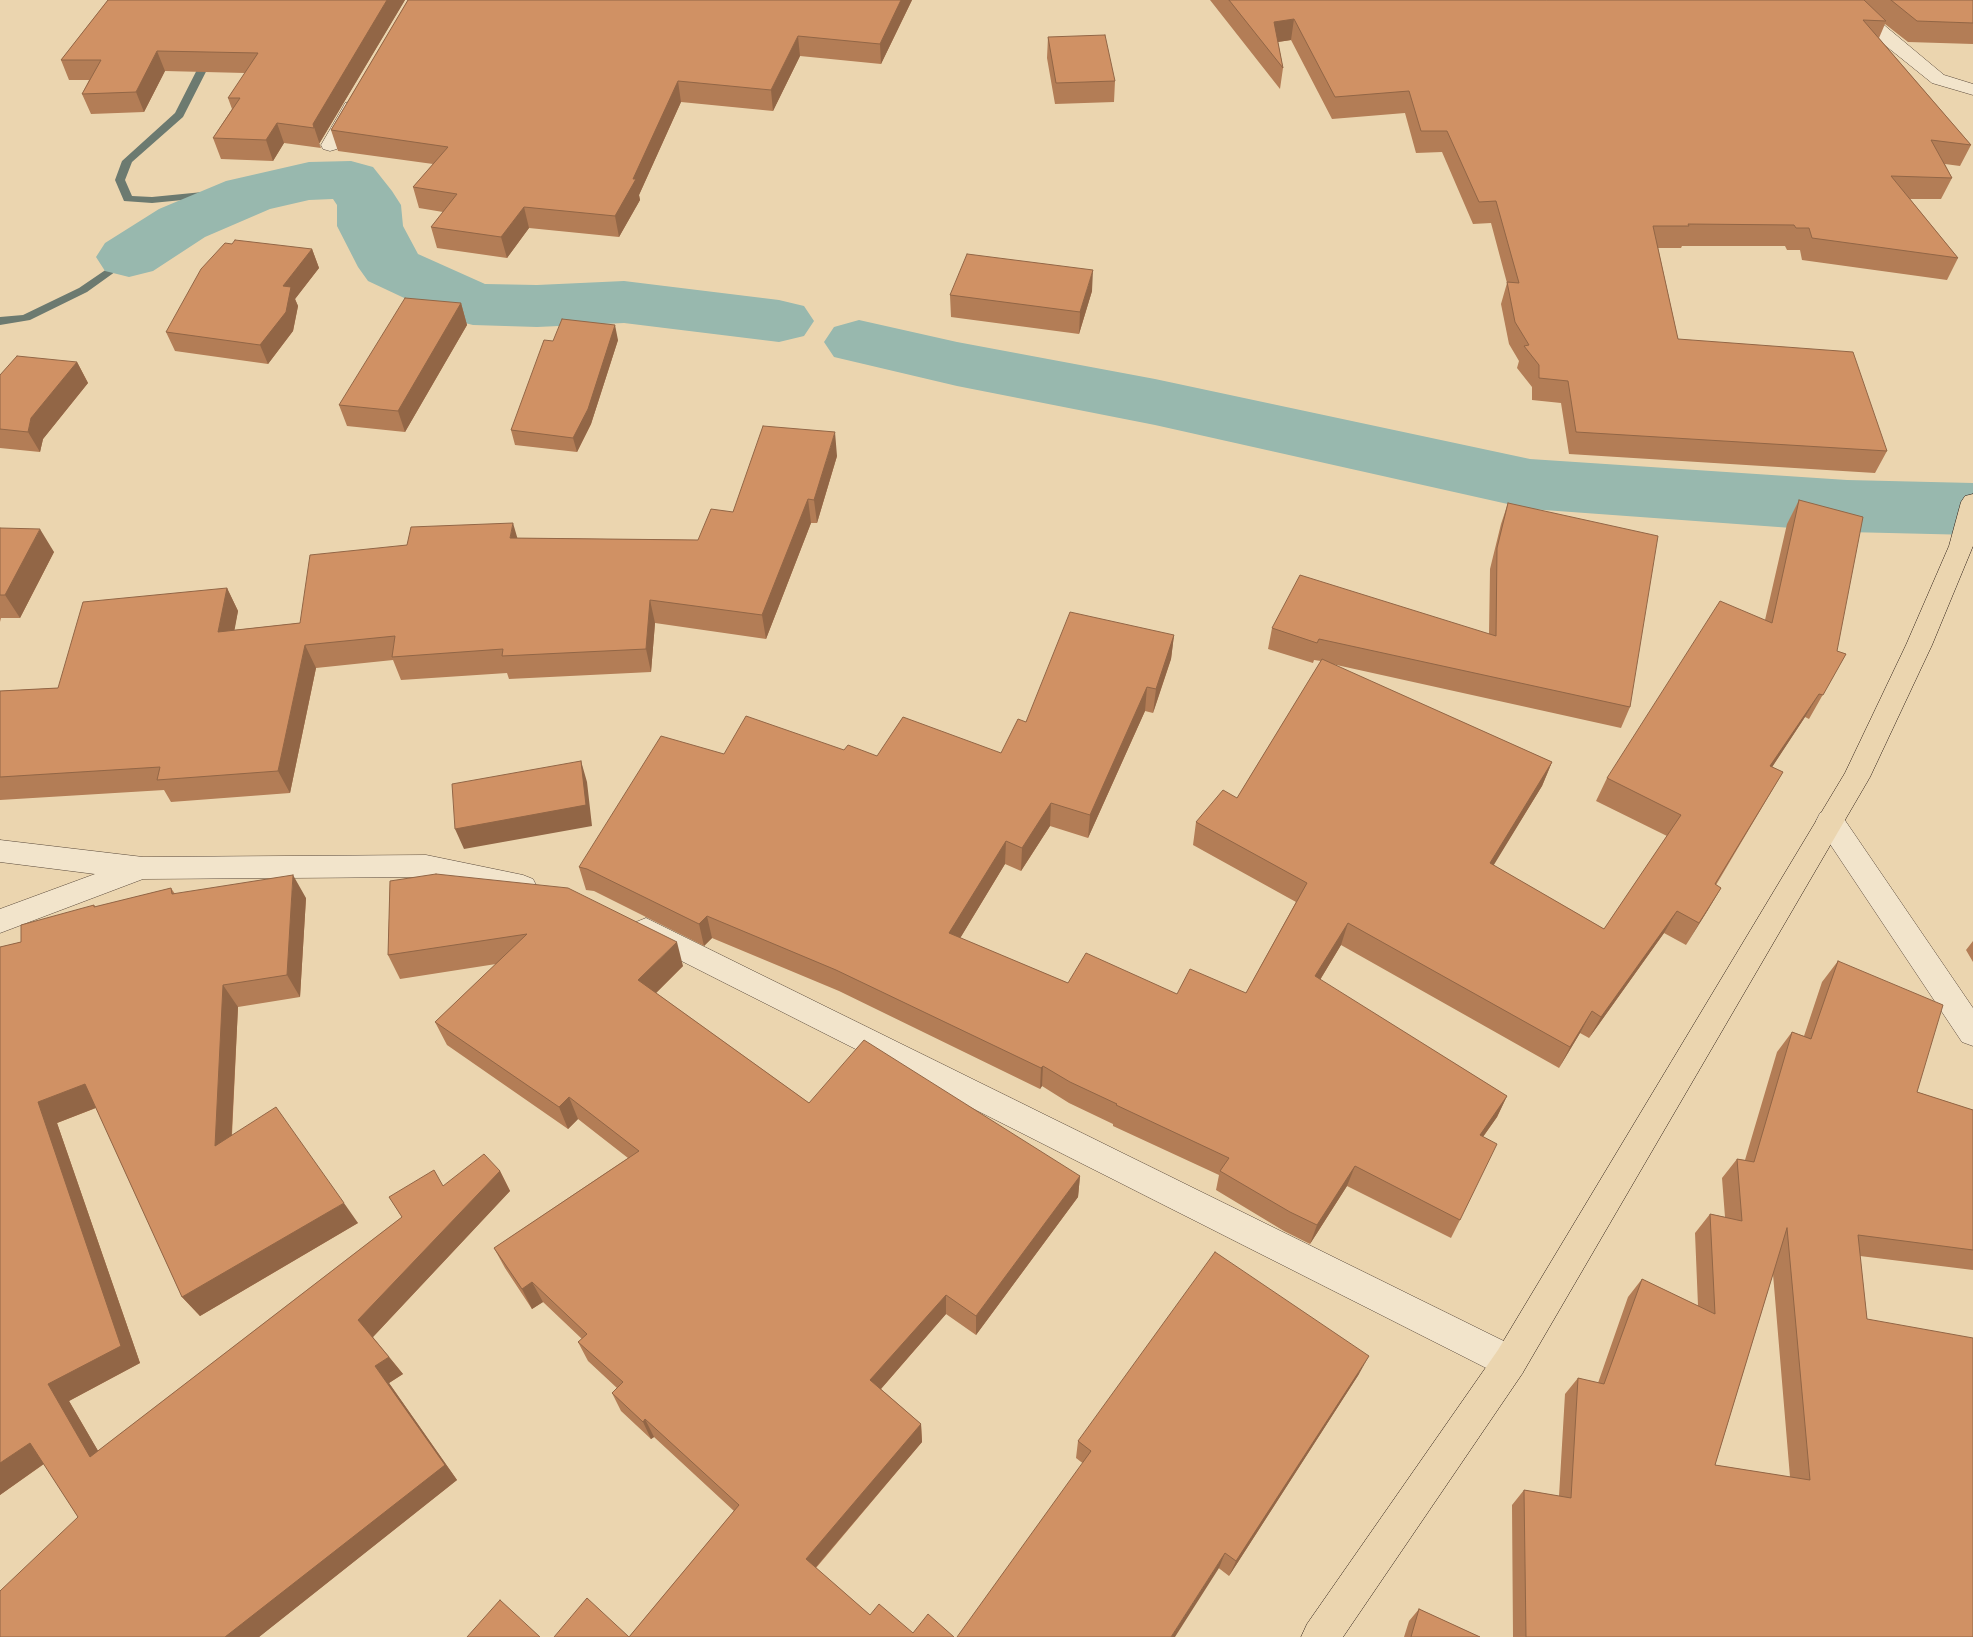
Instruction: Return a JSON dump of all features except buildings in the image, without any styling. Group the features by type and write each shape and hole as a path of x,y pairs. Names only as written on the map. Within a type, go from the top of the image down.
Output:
{"main road":[{"path":"1320,1637 1510,1362 1857,777 1919,645 1968,531"}],"street":[{"path":"1844,0 1882,34 1938,78 1973,90"},
{"path":"330,146 360,94"},
{"path":"1830,821 1973,1033"},
{"path":"0,851 142,868 426,866 546,893"},
{"path":"0,921 142,868"},
{"path":"618,918 1510,1362"}],"waterway":[{"path":"210,54 179,115 127,161 120,180 128,199 152,200 284,187"},
{"path":"129,257 182,223 249,195 309,181 351,180 369,205 370,226 392,267 473,304 537,306 624,302 779,321"},
{"path":"0,321 26,318 83,290 129,257"},
{"path":"859,342 957,364 1155,402 1530,484 1847,506 1973,509"}]}
